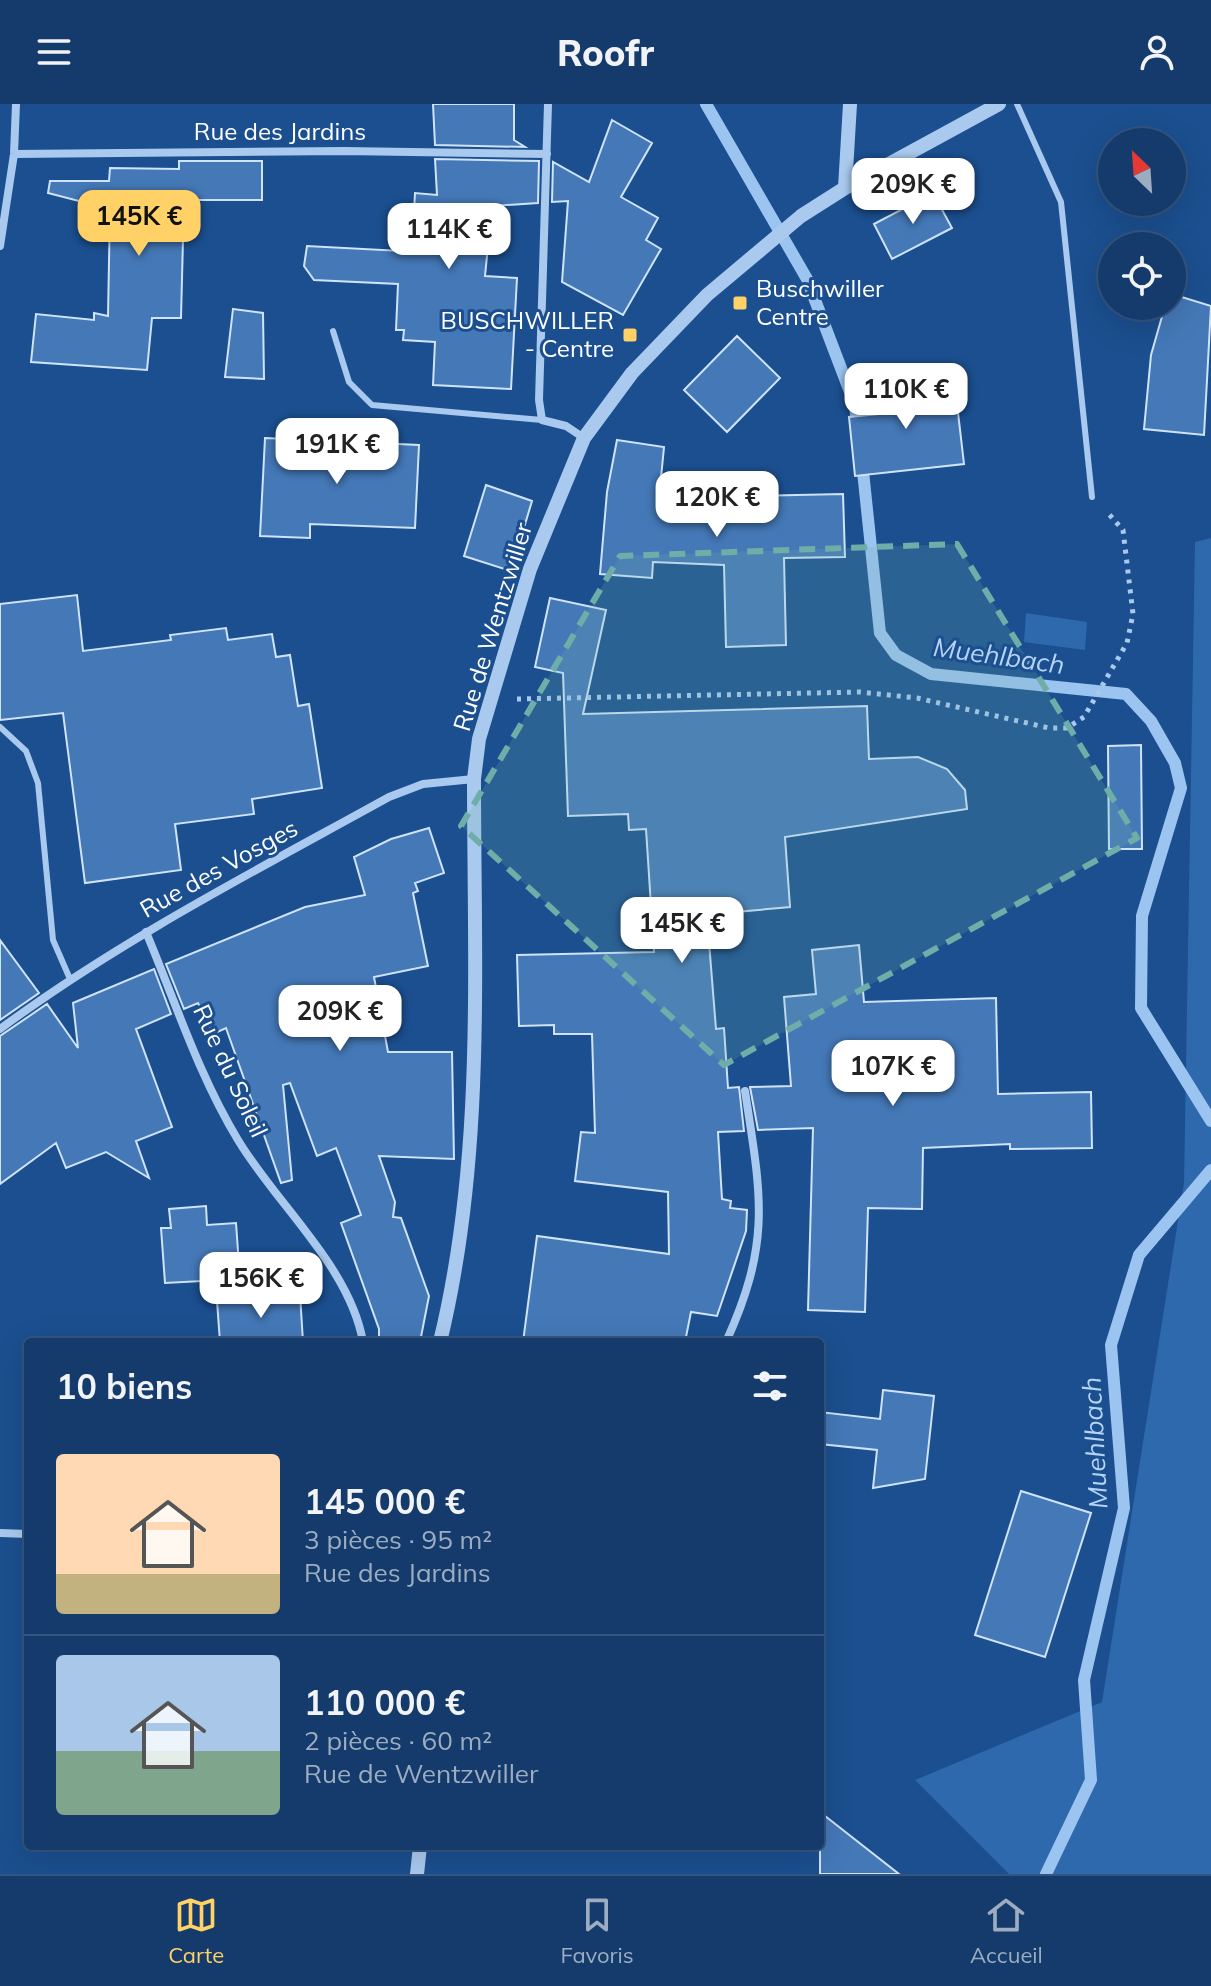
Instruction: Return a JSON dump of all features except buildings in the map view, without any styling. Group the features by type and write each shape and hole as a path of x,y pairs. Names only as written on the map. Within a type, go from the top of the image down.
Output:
{"street":[{"path":"0,246 14,154 16,104"},
{"path":"548,104 537,379 542,420 566,426 584,438"},
{"path":"845,188 850,104"},
{"name":"Rue de Wentzwiller","path":"441,1338 455,1273 473,1128 476,1062 474,779 479,739 530,569 584,438 632,373 668,332 801,216 845,188 999,104"},
{"name":"Rue des Jardins","path":"14,154 330,151 547,154"},
{"name":"Rue des Vosges","path":"0,1029 70,979 146,932 389,797 423,784 474,779"},
{"name":"Rue du Soleil","path":"146,932 237,1139 336,1275 355,1312 362,1338"},
{"path":"728,1338 750,1283 761,1229 761,1199 745,1091"},
{"path":"0,1533 24,1534"},
{"path":"417,1874 420,1850"}],"lane":[{"path":"1017,104 1061,202 1092,497"},
{"path":"333,331 349,382 372,405 542,420"},
{"path":"0,727 26,751 38,783 53,940 70,979"}],"path":[{"path":"490,698 566,700 860,692 917,698 1049,728 1067,728 1084,717 1127,643 1133,614 1123,530 1092,497"}],"highlighted area":[{"path":"957,544 1137,838 724,1065 461,826 620,556"}],"shaded area":[{"path":"1211,538 1211,1874 1009,1874 915,1780 1102,1702 1184,1183 1195,542"},
{"path":"1026,613 1087,622 1085,650 1024,642"}],"waterway":[{"name":"Muehlbach","path":"706,104 807,279 855,405 858,432"},
{"name":"Muehlbach","path":"862,462 880,633 896,655 931,674 1126,694 1151,721 1175,763 1181,788 1142,916 1141,1008 1211,1121"},
{"name":"Muehlbach","path":"1046,1874 1091,1780 1084,1680 1124,1508 1111,1345 1139,1255 1211,1170"}],"place":[{"name":"Buschwiller Centre","path":"740,303"},
{"name":"BUSCHWILLER - Centre","path":"630,335"}]}
